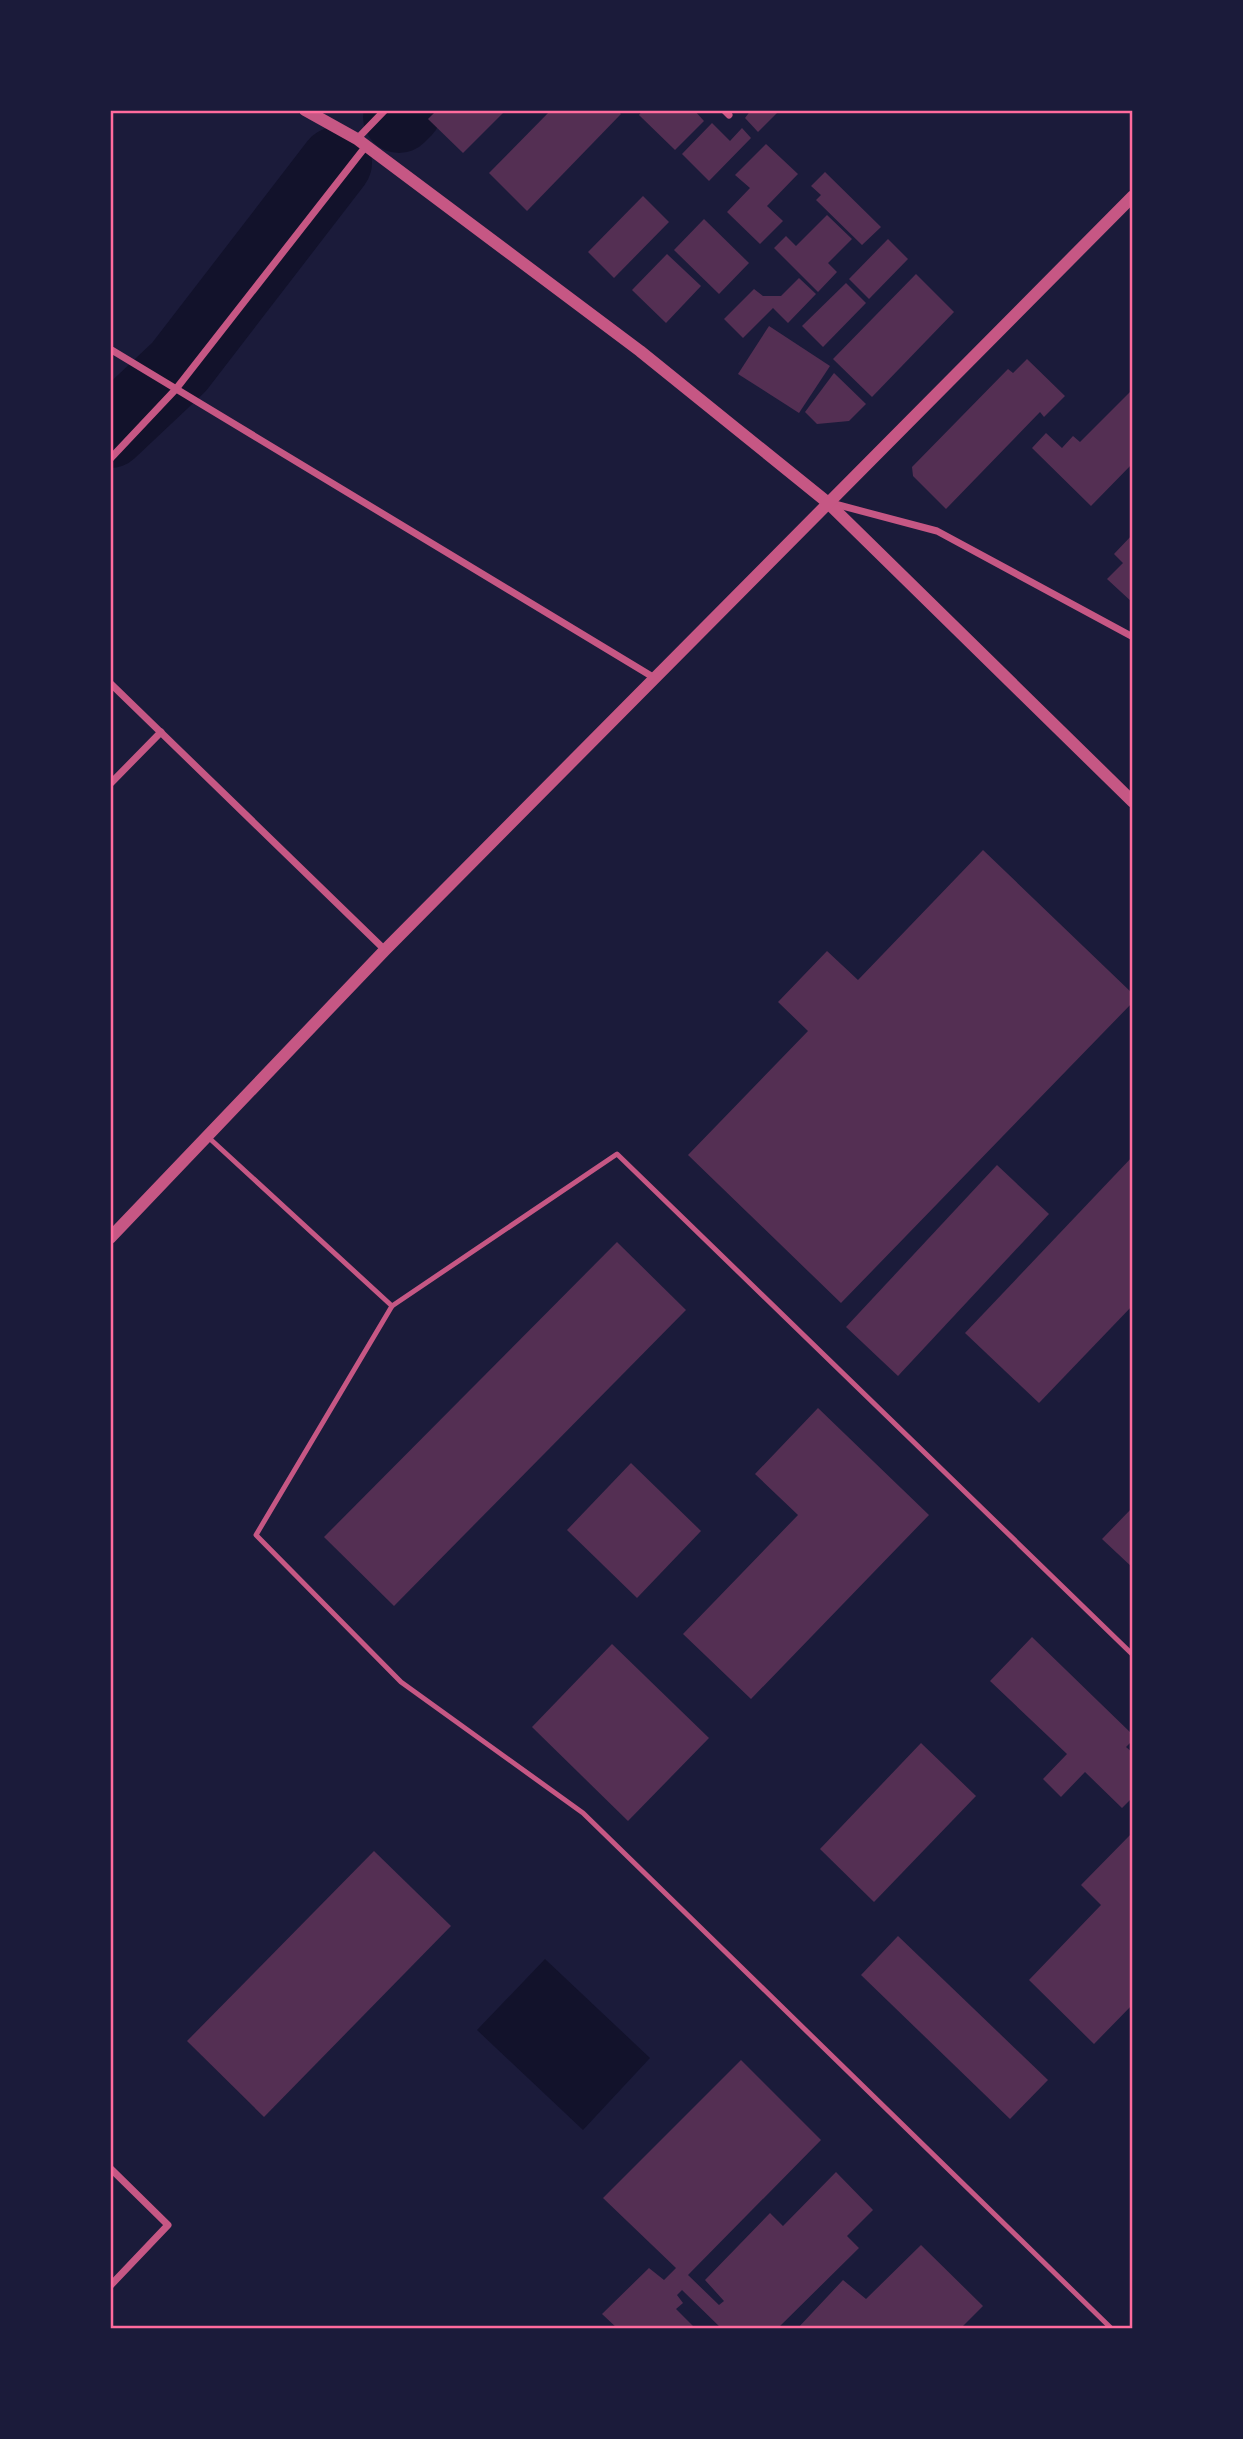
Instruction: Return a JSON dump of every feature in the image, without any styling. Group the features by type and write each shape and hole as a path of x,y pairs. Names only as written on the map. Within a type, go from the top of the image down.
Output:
{"street":[{"path":"305,110 362,143 640,351 827,502 1133,802"},
{"path":"110,458 176,389 385,110"},
{"path":"110,1238 385,950 653,677 1133,196"},
{"path":"110,348 653,677"},
{"path":"827,502 937,531 1133,637"},
{"path":"110,683 385,950"},
{"path":"110,784 161,732"},
{"path":"110,2168 167,2225 110,2286"}],"lane":[{"path":"208,1137 391,1306"},
{"path":"1112,2329 583,1813 401,1682 256,1535 391,1306 617,1154 1133,1655"}],"shaded area":[{"path":"545,1959 650,2058 583,2130 477,2030"}],"building":[{"path":"437,110 506,110 463,153 428,119"},
{"path":"551,110 617,110 621,114 527,211 489,173"},
{"path":"643,110 694,110 704,121 675,150 639,115"},
{"path":"751,110 780,110 758,132 745,118"},
{"path":"712,123 730,141 742,128 751,138 709,181 682,154"},
{"path":"766,144 798,174 767,206 783,221 760,244 727,212 750,188 735,175"},
{"path":"825,172 881,227 862,245 816,200 821,195 811,186"},
{"path":"643,196 669,222 614,278 588,252"},
{"path":"827,215 852,239 828,263 837,272 818,292 774,248 786,236 796,246"},
{"path":"704,219 749,263 719,294 674,250"},
{"path":"888,239 908,259 869,299 849,279"},
{"path":"667,254 701,286 666,323 632,290"},
{"path":"916,274 954,312 872,397 833,359"},
{"path":"799,278 816,294 788,323 773,308 743,338 724,319 754,289 763,296 781,296"},
{"path":"846,283 866,303 823,347 802,326"},
{"path":"769,326 830,366 799,413 738,374"},
{"path":"1027,359 1065,396 1044,417 1040,412 946,509 913,476 912,467 1008,369 1013,373"},
{"path":"834,373 866,404 849,421 817,424 805,412"},
{"path":"1133,389 1133,463 1091,506 1032,448 1046,433 1062,448 1073,436 1080,442"},
{"path":"1133,534 1133,603 1107,579 1123,563 1114,554"},
{"path":"983,850 1133,994 1133,1002 841,1303 688,1155 808,1031 778,1002 827,951 858,980"},
{"path":"1133,1156 1133,1305 1039,1403 965,1333"},
{"path":"997,1165 1049,1214 898,1376 846,1327"},
{"path":"617,1242 686,1310 394,1606 324,1537"},
{"path":"818,1408 929,1515 751,1699 683,1634 798,1515 755,1474"},
{"path":"631,1463 701,1531 637,1598 567,1530"},
{"path":"1133,1507 1133,1568 1102,1539"},
{"path":"1032,1637 1133,1735 1133,1740 1126,1747 1133,1753 1133,1797 1122,1808 1085,1772 1061,1797 1043,1779 1067,1754 990,1681"},
{"path":"612,1644 709,1738 628,1821 532,1727"},
{"path":"921,1743 976,1796 874,1902 820,1849"},
{"path":"1133,1832 1133,2004 1094,2044 1029,1980 1101,1905 1081,1885"},
{"path":"374,1851 451,1926 264,2117 187,2041"},
{"path":"898,1936 1048,2080 1010,2119 861,1975"},
{"path":"741,2060 821,2140 688,2275 719,2305 724,2301 705,2280 770,2213 783,2226 836,2172 873,2210 847,2236 859,2248 777,2329 722,2329 682,2290 677,2295 683,2303 676,2309 696,2329 618,2329 602,2314 649,2268 664,2280 676,2268 603,2198"},
{"path":"921,2245 983,2306 960,2329 797,2329 843,2280 866,2299"}],"waterway":[{"path":"399,117 406,110"},
{"path":"110,432 179,367 336,163"}]}
